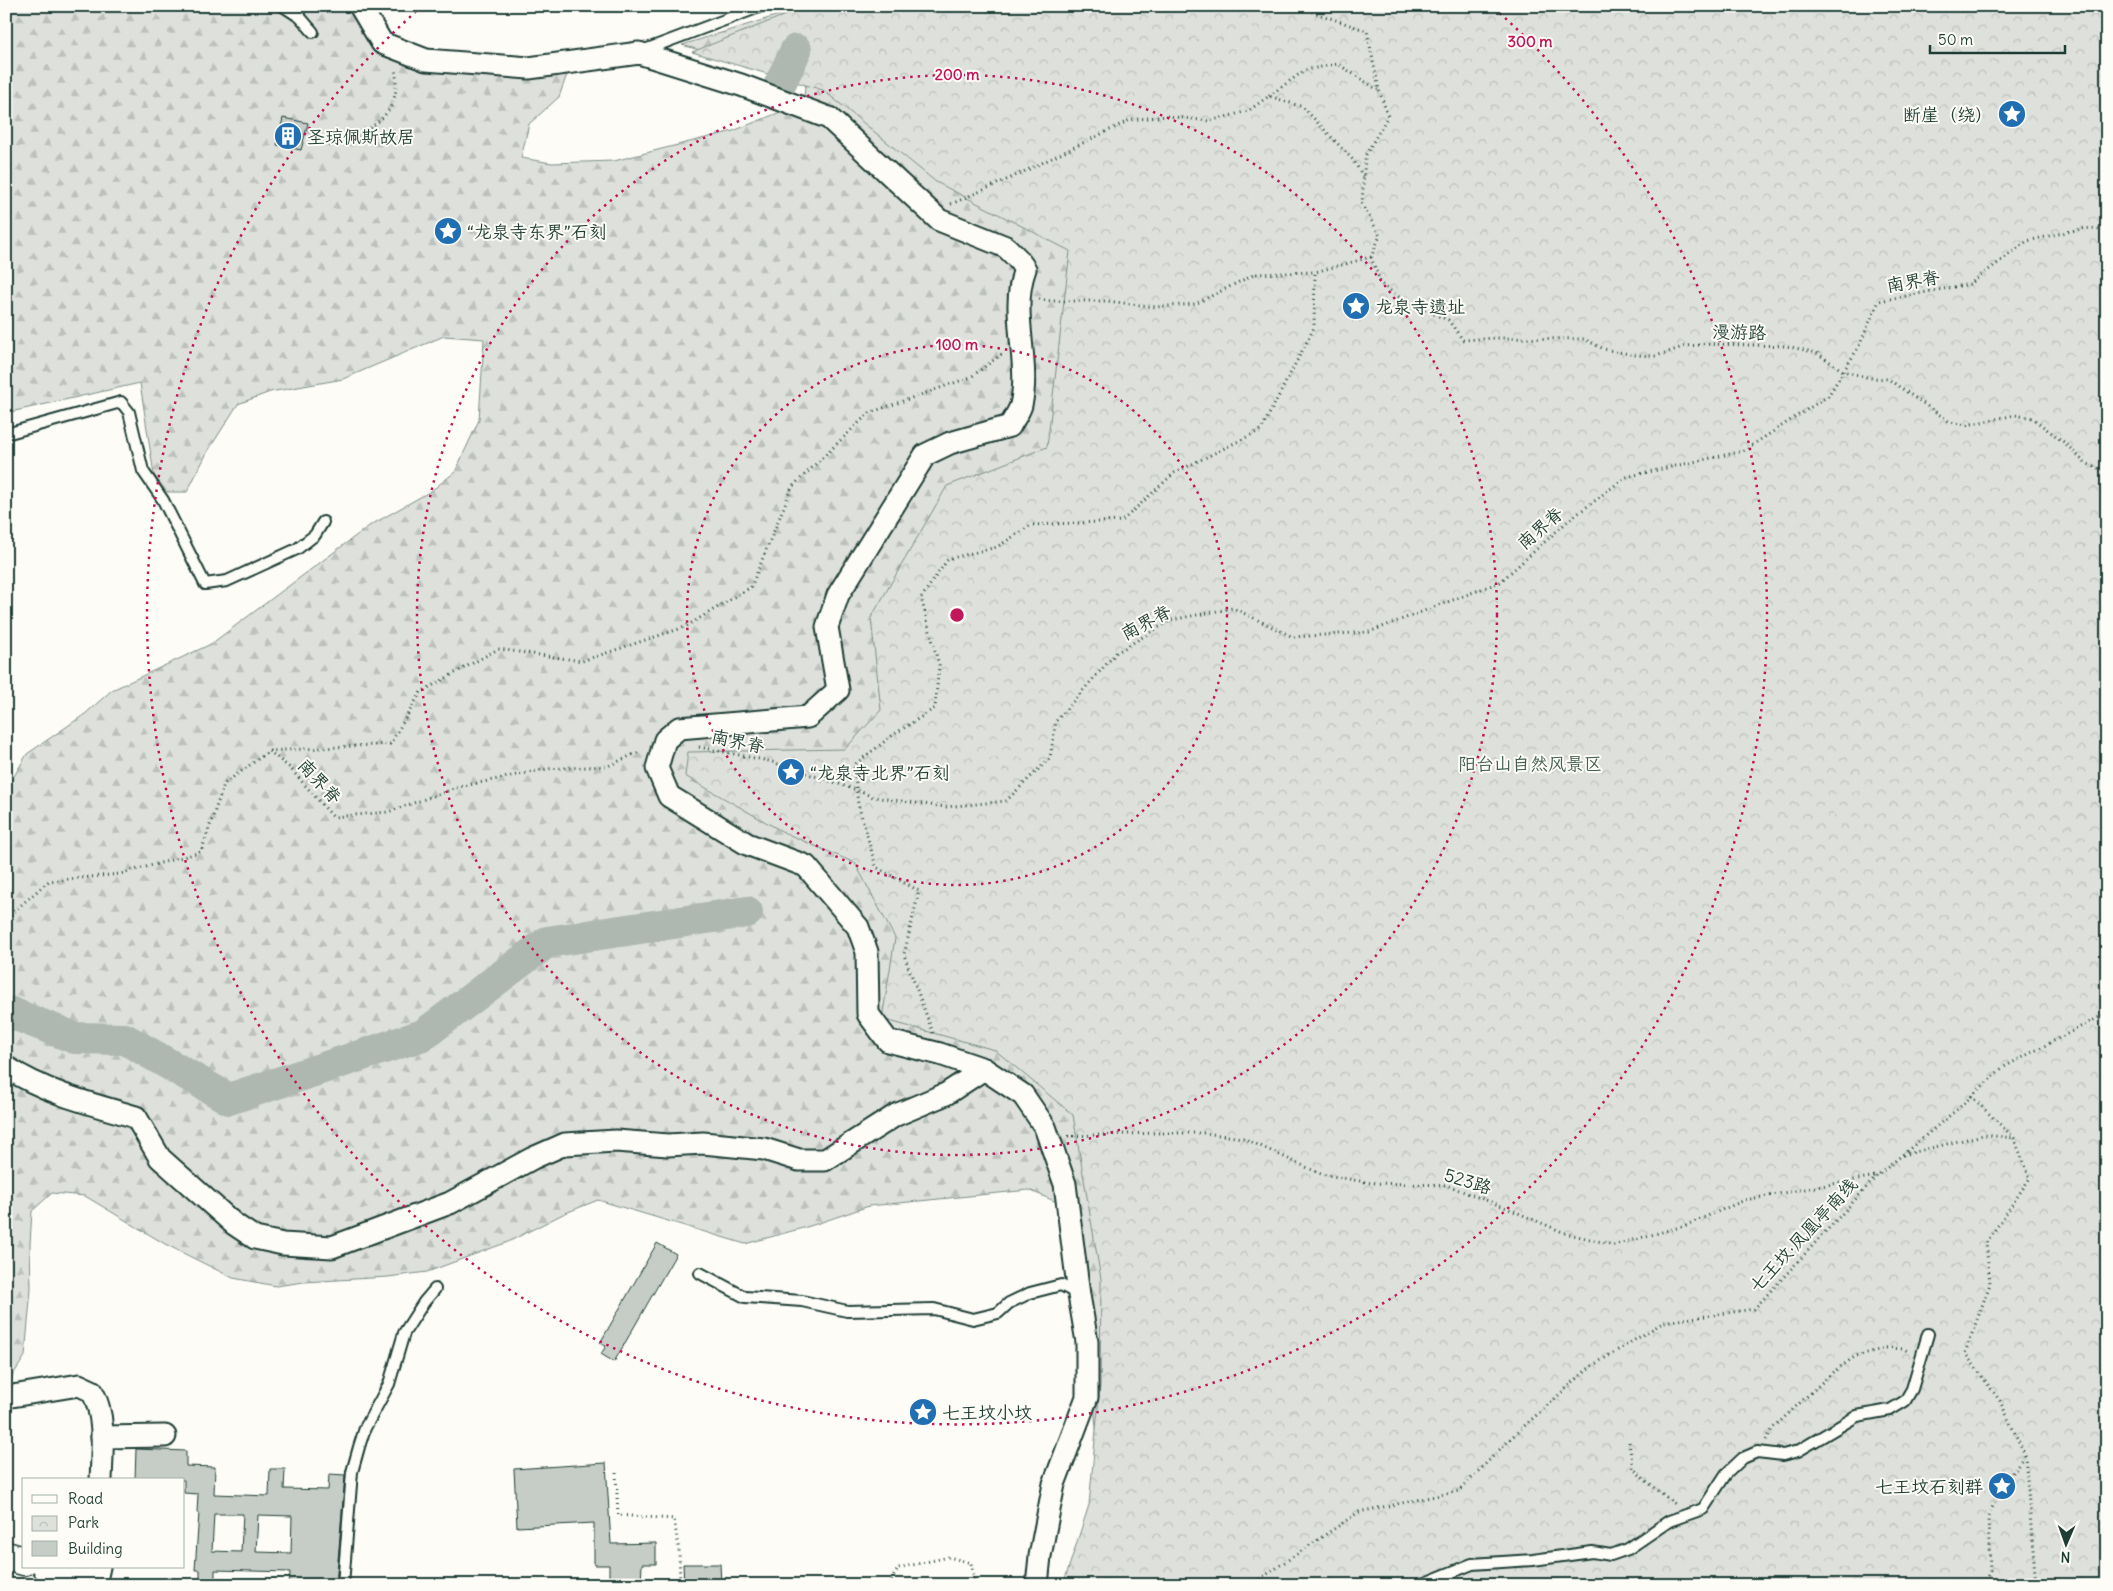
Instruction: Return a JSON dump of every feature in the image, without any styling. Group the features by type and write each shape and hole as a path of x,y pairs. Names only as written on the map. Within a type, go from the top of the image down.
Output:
{"street":[{"path":"360,6 382,43 426,60 529,68 639,52 829,118 939,220 1006,247 1025,269 1019,286 1023,371 1021,406 1010,426 950,443 925,455 838,595 827,627 838,690 808,717 679,728 665,740 657,768 669,796 747,844 806,866 858,927 867,952 868,1014 888,1041 940,1054 984,1069 1023,1095 1045,1127 1065,1184 1087,1342 1086,1397 1054,1484 1037,1585"},
{"path":"6,1067 24,1078 64,1096 136,1118 160,1158 234,1224 254,1238 283,1244 332,1247 450,1203 533,1158 565,1144 616,1141 668,1145 703,1143 764,1149 799,1160 825,1160 896,1115 946,1094 984,1069"},
{"path":"6,1397 79,1385 92,1391 97,1400 102,1437 102,1478"},
{"path":"102,1437 165,1436"},
{"path":"6,1556 22,1560"},
{"path":"49,1568 66,1573 90,1585"},
{"path":"96,1585 99,1568"}],"lane":[{"path":"284,6 300,17 312,32"},
{"path":"639,52 762,6"},
{"path":"6,434 121,402 129,412 143,471 163,500 206,584 227,581 298,549 314,535 323,522"},
{"path":"700,1273 745,1297 802,1301 847,1310 934,1309 973,1319 998,1313 1009,1303 1038,1291 1061,1285 1079,1295"},
{"path":"344,1585 352,1472 365,1428 389,1384 404,1332 435,1289"},
{"path":"1420,1585 1472,1564 1533,1560 1592,1552 1611,1555 1628,1549 1669,1521 1703,1509 1726,1474 1743,1458 1757,1452 1783,1455 1798,1451 1857,1416 1890,1410 1905,1402 1912,1388 1928,1334"}],"path":[{"path":"1019,294 1051,301 1107,301 1156,307 1195,304 1254,274 1315,272 1371,257 1380,236 1362,204 1365,156 1388,116 1379,90 1367,30 1296,6"},
{"path":"329,146 341,143 366,131 387,113 396,93 396,73 382,43"},
{"path":"930,211 1013,177 1130,120 1167,116 1209,121 1248,111 1305,70 1338,64 1379,90"},
{"path":"1269,96 1303,107 1353,160 1364,176"},
{"name":"南界脊","path":"268,751 290,768 333,817 388,812 459,787 546,769 608,766 665,740 769,761 857,790 873,798 945,807 1006,801 1050,758 1056,721 1116,653 1171,620 1233,608 1293,637 1369,632 1500,582 1568,521 1626,476 1743,451 1828,396 1858,348 1880,301 1970,284 2027,241 2085,228 2107,231"},
{"name":"漫游路","path":"1371,257 1381,284 1406,302 1448,320 1464,340 1496,338 1584,339 1604,349 1634,355 1656,356 1686,346 1713,344 1787,346 1817,353 1843,371 1870,378 1888,379 1950,422 1967,424 2015,415 2032,418 2065,443 2085,464 2107,472"},
{"path":"940,1054 904,955 919,890 876,867 858,804 854,765 893,735 935,708 939,665 921,598 948,559 997,547 1031,525 1122,521 1174,473 1261,430 1314,328 1315,272"},
{"path":"6,918 49,881 120,874 200,852 224,784 268,751 390,744 421,692 498,649 582,661 685,627 751,588 792,487 869,413 971,377 1021,339"},
{"name":"七王坟·凤凰亭南线","path":"1251,1585 1359,1512 1459,1491 1512,1437 1590,1367 1664,1322 1754,1309 1877,1176 1972,1096 2002,1068 2107,1013"},
{"path":"2102,1017 2107,1022"},
{"path":"1972,1096 2014,1138 2030,1178 1986,1243 1990,1284 1965,1353 2000,1402 2025,1455 2036,1585"},
{"name":"523路","path":"1045,1127 1069,1137 1156,1133 1203,1134 1243,1138 1321,1174 1371,1183 1446,1185 1565,1233 1614,1245 1684,1226 1745,1200 1877,1176"},
{"path":"1901,1156 1982,1136 2014,1138"},
{"path":"1757,1452 1773,1428 1833,1372 1856,1356 1886,1348 1904,1349 1920,1359"},
{"path":"1629,1442 1633,1468 1674,1502 1683,1516"},
{"path":"1983,1585 1990,1570 1988,1516 2002,1486 2025,1455"},
{"path":"616,1473 618,1516 674,1519 680,1585"},
{"path":"889,1585 898,1568 949,1557 971,1563 975,1585"}],"green space":[{"name":"阳台山自然风景区","path":"6,6 349,6 367,32 401,57 573,66 566,77 559,97 529,124 521,158 552,163 614,161 733,131 793,107 804,95 806,80 682,45 808,6 2107,6 2107,1585 1101,1471 1095,1418 1094,1337 1068,1207 1029,1190 869,1206 810,1226 745,1244 598,1200 563,1214 508,1242 427,1272 276,1286 233,1278 165,1244 85,1196 52,1193 32,1211 30,1244 31,1289 25,1356 6,1386 6,790 27,754 85,714 112,690 211,644 369,526 431,491 455,472 479,420 484,339 444,336 343,379 270,392 238,404 208,451 187,492 167,492 154,475 140,383 6,413"},
{"name":"阳台山自然风景区","path":"808,6 2107,6 2107,1585 1063,1585 1089,1505 1100,1386 1101,1279 1073,1115 995,1050 882,1019 895,938 855,863 785,833 685,776 688,752 845,749 881,710 871,618 947,486 1047,447 1070,251 936,182 823,90 692,52"}],"building":[{"name":"圣琼佩斯故居","path":"283,118 308,123 301,150 277,145"},
{"path":"657,1243 676,1254 614,1362 601,1354 606,1346 600,1343"},
{"path":"136,1449 186,1451 186,1466 215,1467 214,1494 269,1496 270,1469 285,1469 284,1489 328,1490 329,1474 345,1475 336,1585 289,1585 290,1572 215,1570 215,1585 200,1585 200,1570 195,1570 199,1513 197,1513 198,1494 185,1493 185,1478 135,1478","holes":["214,1514 243,1514 241,1552 212,1551","258,1515 292,1516 291,1553 256,1552"]},
{"path":"606,1463 611,1544 656,1543 656,1564 642,1564 641,1585 609,1585 609,1565 594,1565 594,1523 517,1527 514,1469"},
{"path":"683,1564 720,1564 721,1584 684,1585"}],"waterway":[{"path":"780,84 796,50"},
{"path":"6,1011 75,1038 125,1039 229,1099 423,1035 547,942 747,912"}],"place":[{"name":"断崖（绕）","path":"2012,114"},
{"name":"圣琼佩斯故居","path":"288,136"},
{"name":"“龙泉寺东界”石刻","path":"448,231"},
{"name":"龙泉寺遗址","path":"1356,306"},
{"name":"“龙泉寺北界”石刻","path":"791,772"},
{"name":"七王坟小坟","path":"923,1412"},
{"name":"七王坟石刻群","path":"2002,1486"}]}
